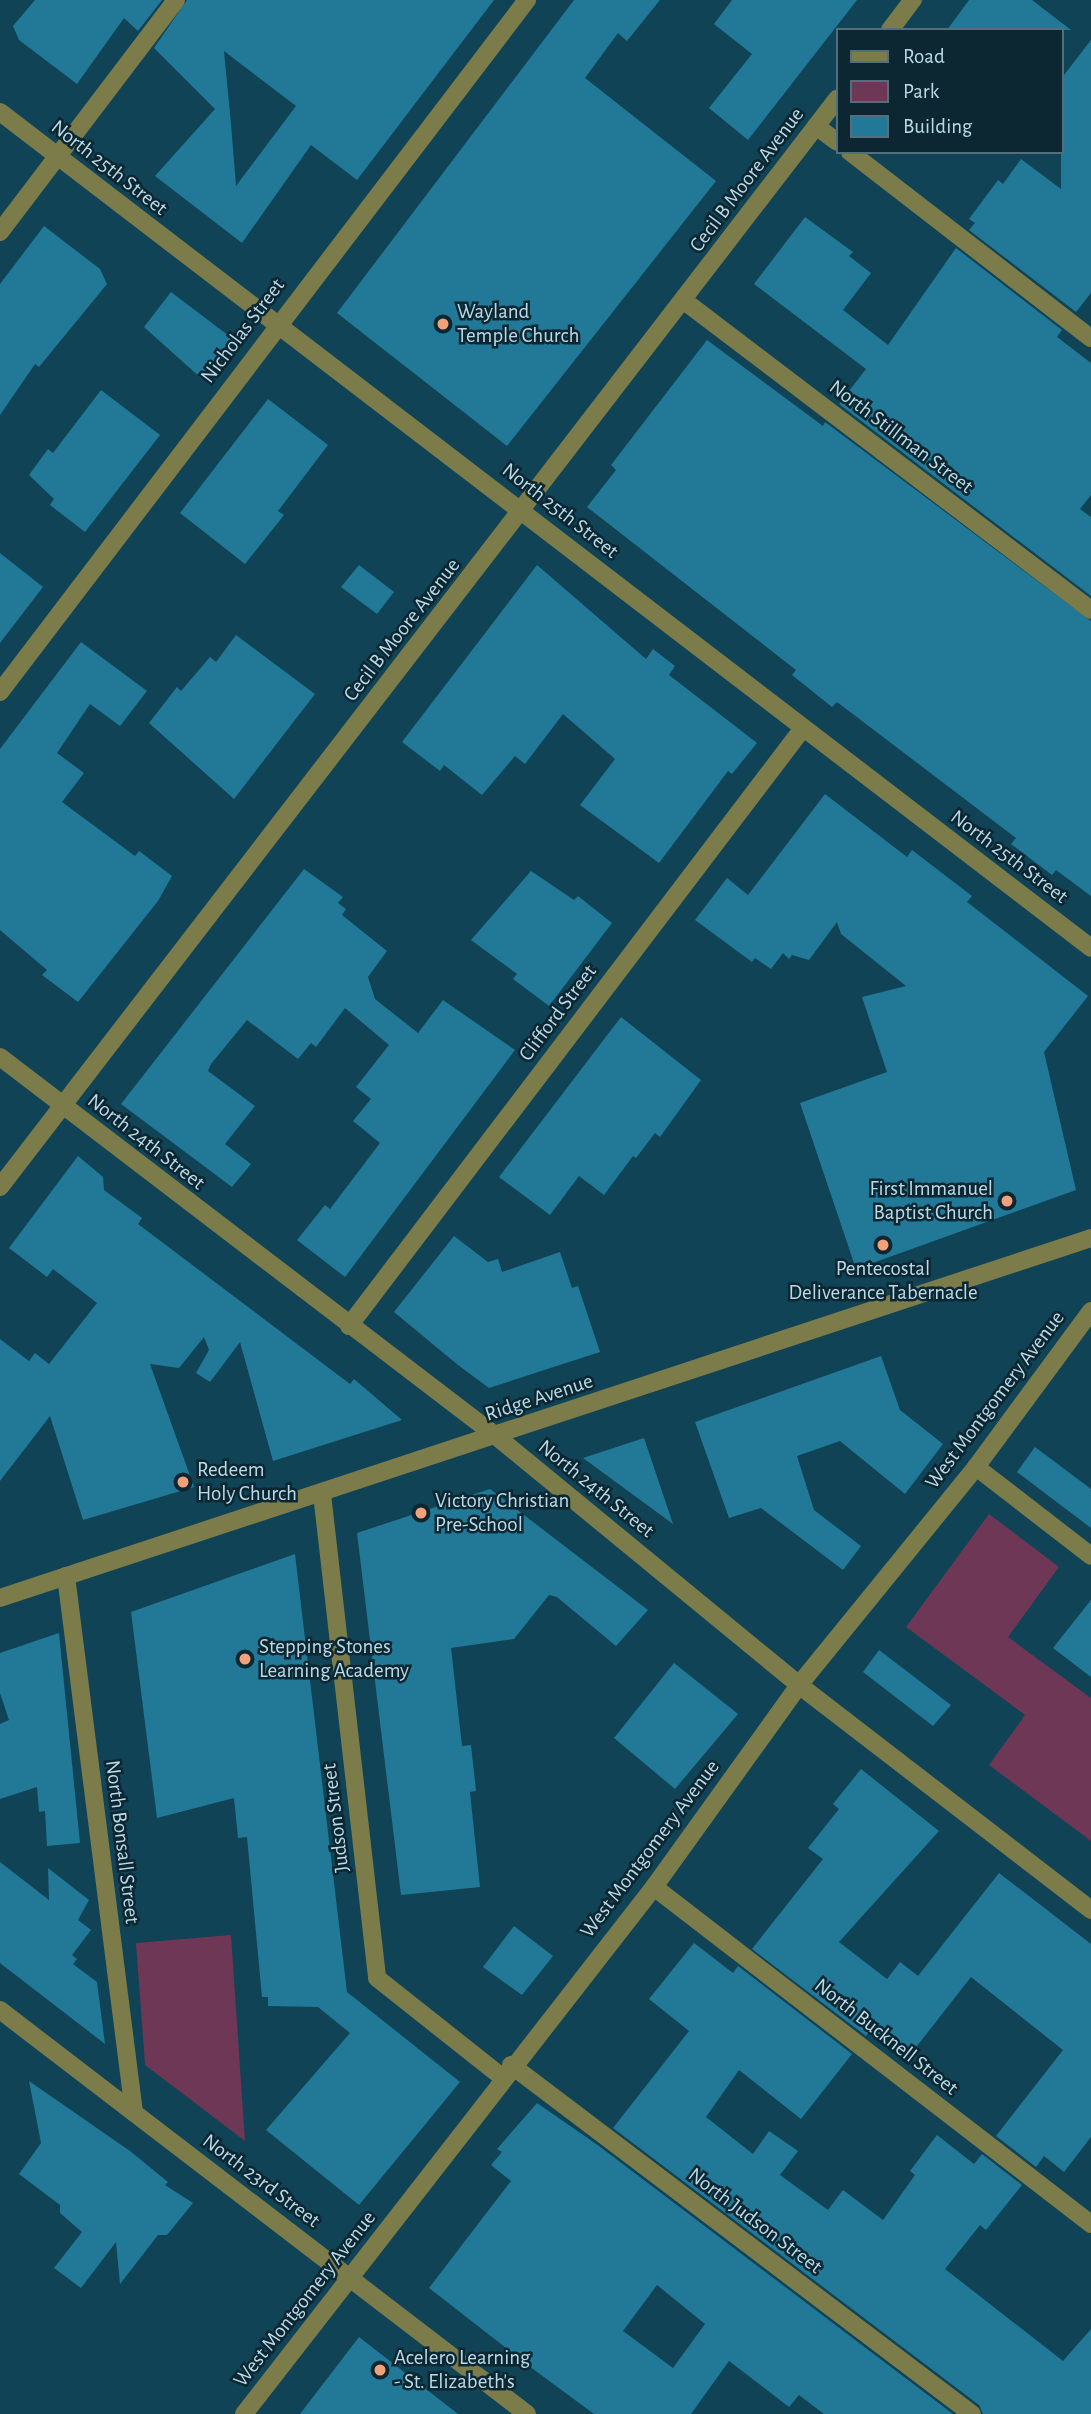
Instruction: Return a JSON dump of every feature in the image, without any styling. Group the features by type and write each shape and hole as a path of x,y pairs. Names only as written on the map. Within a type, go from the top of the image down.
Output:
{"street":[{"path":"0,232 176,0"},
{"name":"Nicholas Street","path":"0,692 276,324 527,0"},
{"path":"892,28 913,0"},
{"name":"Cecil B Moore Avenue","path":"0,1187 836,100"},
{"name":"North 25th Street","path":"0,112 523,510 1091,948"},
{"path":"816,126 836,141"},
{"path":"853,154 1091,338"},
{"name":"North Stillman Street","path":"684,300 1091,610"},
{"name":"Clifford Street","path":"349,1326 803,728"},
{"name":"North 24th Street","path":"0,1057 496,1436 799,1685 1091,1910"},
{"name":"Ridge Avenue","path":"0,1598 322,1494 1091,1238"},
{"name":"West Montgomery Avenue","path":"244,2414 352,2278 507,2071 654,1887 799,1685 976,1466 1091,1311"},
{"path":"976,1466 1091,1556"},
{"name":"Judson Street","path":"322,1494 377,1978 507,2071"},
{"name":"North Bonsall Street","path":"66,1576 134,2113"},
{"name":"North Bucknell Street","path":"654,1887 1091,2224"},
{"name":"North 23rd Street","path":"0,2010 527,2414"},
{"name":"North Judson Street","path":"507,2071 972,2414"}],"green space":[{"path":"989,1514 1059,1567 1008,1637 1091,1698 1091,1841 989,1765 1025,1715 906,1627"},
{"path":"231,1935 245,2141 145,2065 136,1943"}],"building":[{"path":"35,0 162,0 138,31 124,18 77,84 19,40 13,26"},
{"path":"187,0 494,0 357,180 311,145 242,243 155,176 215,109 154,48","holes":["224,51 296,106 236,186"]},
{"path":"574,0 660,0 627,41 618,33 585,78 716,181 507,446 337,313"},
{"path":"732,0 857,0 748,140 709,108 752,54 714,24"},
{"path":"969,0 1032,0 1071,30 1063,28 948,28"},
{"path":"1091,40 1091,293 1076,312 969,230 975,223 969,219 998,180 1003,184 1021,159 1061,189 1063,76"},
{"path":"805,217 853,252 849,256 871,273 843,310 888,345 956,248 1062,330 1057,337 1091,363 1091,495 1080,509 1091,517 1091,596 839,404 866,369 754,284"},
{"path":"44,226 100,269 107,284 39,367 35,364 0,415 0,284"},
{"path":"171,292 233,339 202,379 144,327"},
{"path":"707,340 823,426 825,422 1091,621 1091,896 1056,870 1052,875 1011,844 1016,838 837,702 832,707 792,675 796,670 587,507 616,470 611,465"},
{"path":"101,390 160,435 85,532 50,505 54,499 29,475 48,449 53,453"},
{"path":"268,399 328,445 278,511 284,515 245,564 180,513"},
{"path":"0,553 43,587 0,643"},
{"path":"359,565 394,592 377,614 341,587"},
{"path":"537,565 646,659 653,649 675,666 669,675 757,743 732,774 728,771 659,863 580,805 615,759 563,714 525,764 515,756 482,795 444,765 440,771 402,742"},
{"path":"236,635 315,694 234,799 149,723 177,687 181,691 210,657 216,662"},
{"path":"81,642 147,691 120,726 90,704 57,753 84,773 62,802 135,856 139,851 172,876 158,901 78,1002 42,975 47,970 0,930 0,749"},
{"path":"825,794 907,857 912,850 972,896 967,902 1088,996 1044,1052 1076,1190 856,1269 800,1103 887,1072 862,997 906,986 841,934 837,922 809,960 792,955 789,959 783,953 771,969 755,958 752,962 695,920 727,878 748,895"},
{"path":"304,869 343,897 338,903 346,909 342,915 387,951 368,977 375,999 418,1033 443,1000 515,1050 345,1277 297,1240 325,1205 330,1209 380,1143 353,1121 371,1099 356,1087 389,1045 345,1008 316,1047 311,1043 298,1059 247,1020 211,1064 208,1071 255,1106 225,1144 251,1164 232,1187 121,1104"},
{"path":"531,871 574,900 578,896 612,923 549,1006 513,979 517,974 471,940"},
{"path":"621,1017 701,1080 660,1137 655,1133 636,1158 633,1156 604,1195 579,1176 550,1215 499,1177"},
{"path":"78,1156 103,1177 104,1190 142,1218 138,1224 350,1384 354,1379 402,1420 273,1461 240,1342 210,1382 196,1373 209,1350 204,1337 179,1368 150,1364 194,1487 83,1520 50,1416 0,1481 0,1339 29,1361 35,1353 49,1364 97,1303 53,1269 47,1277 9,1248"},
{"path":"454,1236 488,1262 498,1259 502,1272 560,1252 572,1288 578,1286 600,1352 489,1388 458,1365 394,1312"},
{"path":"881,1356 900,1410 943,1444 905,1494 840,1441 797,1456 814,1510 861,1546 843,1570 761,1508 729,1518 695,1422"},
{"path":"644,1438 673,1524 583,1458"},
{"path":"1035,1447 1091,1489 1091,1528 1017,1472"},
{"path":"490,1489 648,1610 616,1646 557,1597 549,1595 514,1639 451,1648 462,1746 471,1745 476,1791 470,1792 480,1887 401,1895 357,1533"},
{"path":"295,1554 347,1992 460,2082 359,2205 266,2130 350,2033 318,2007 268,2006 268,1997 262,1997 247,1837 238,1838 234,1798 157,1818 131,1612"},
{"path":"1091,1600 1091,1677 1053,1648"},
{"path":"59,1633 80,1843 47,1846 45,1811 39,1812 37,1787 0,1799 0,1724 9,1720 0,1693 0,1653"},
{"path":"879,1650 951,1705 933,1726 863,1672"},
{"path":"674,1663 738,1714 675,1789 614,1738"},
{"path":"861,1769 939,1831 839,1942 887,1979 900,1962 918,1976 999,1873 1091,1944 1091,2137 1064,2172 1044,2156 1036,2167 996,2136 1063,2050 971,1977 906,2060 870,2031 866,2036 752,1949 823,1859 808,1848 839,1809 833,1804"},
{"path":"0,1862 49,1900 48,1868 89,1900 78,1920 91,1930 72,1955 77,1959 73,1964 97,1982 105,2044 0,1963"},
{"path":"514,1926 553,1956 522,1995 483,1967"},
{"path":"694,1943 733,1973 738,1966 852,2054 801,2119 739,2070 706,2117 753,2154 769,2131 798,2151 780,2175 828,2210 843,2190 883,2220 915,2175 910,2171 937,2135 974,2164 982,2154 1022,2185 986,2230 980,2225 945,2269 1063,2361 1091,2329 1091,2414 983,2414 979,2405 613,2128 689,2031 649,1999"},
{"path":"29,2081 130,2151 168,2182 165,2185 193,2203 167,2235 158,2235 120,2284 116,2242 81,2288 54,2268 82,2232 60,2213 60,2205 19,2174 41,2143"},
{"path":"537,2103 599,2146 953,2414 824,2414 799,2395 789,2407 729,2361 691,2414 594,2414 429,2288 511,2181 491,2165 502,2152 497,2149","holes":["657,2285 705,2324 673,2368 623,2331"]},
{"name":"Acelero Learning - St. Elizabeth's","path":"359,2337 458,2414 300,2414"}],"place":[{"name":"Wayland Temple Church","path":"443,324"},
{"name":"First Immanuel Baptist Church","path":"1007,1201"},
{"name":"Pentecostal Deliverance Tabernacle","path":"883,1245"},
{"name":"Redeem Holy Church","path":"183,1482"},
{"name":"Victory Christian Pre-School","path":"421,1513"},
{"name":"Stepping Stones Learning Academy","path":"245,1659"},
{"name":"Acelero Learning - St. Elizabeth's","path":"380,2370"}]}
